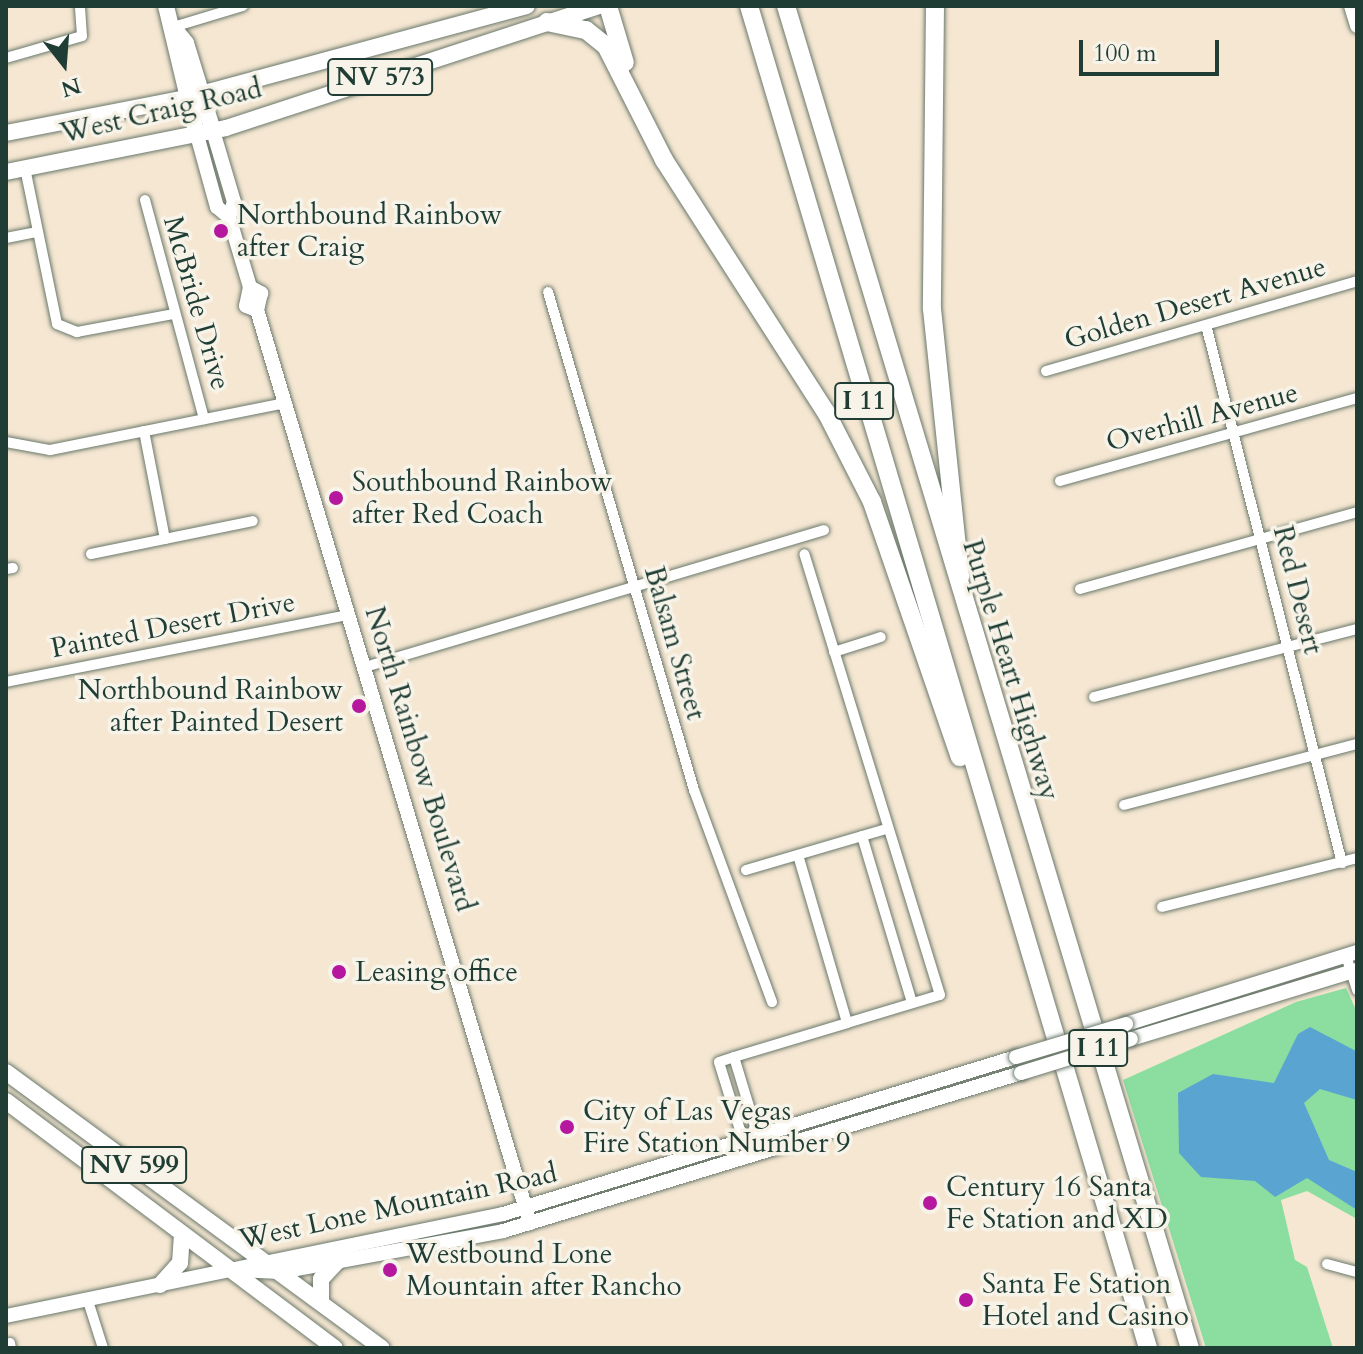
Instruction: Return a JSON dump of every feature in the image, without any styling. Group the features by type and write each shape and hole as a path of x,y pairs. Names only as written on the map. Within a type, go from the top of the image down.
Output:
{"highway":[{"path":"608,6 638,108"},
{"name":"I 11","path":"749,6 980,795 1148,1348"},
{"name":"Purple Heart Highway","path":"786,6 959,595 1190,1348"},
{"path":"926,6 937,66"},
{"path":"935,6 937,66 932,309 960,550 959,595"},
{"path":"547,22 601,40 638,108 853,460 892,553 944,724 980,795"}],"main road":[{"name":"North Rainbow Boulevard","path":"166,6 205,133 234,202 229,217 250,287 261,293 257,310 528,1216"},
{"name":"West Craig Road","path":"6,133 194,96 527,6"},
{"name":"West Craig Road","path":"6,172 205,133 599,6"},
{"path":"1351,6 1357,26"},
{"name":"West Lone Mountain Road","path":"672,1172 719,1149 1351,954"},
{"name":"West Lone Mountain Road","path":"230,1270 280,1272 528,1216 672,1172 723,1164 754,1155 1354,971"},
{"name":"NV 599","path":"6,1072 382,1348"},
{"name":"NV 599","path":"6,1101 335,1348"},
{"path":"750,1140 754,1155"},
{"path":"719,1149 723,1164"},
{"name":"West Lone Mountain Road","path":"6,1316 230,1270 261,1258 528,1216"},
{"path":"160,1285 180,1263 182,1235"},
{"path":"321,1302 321,1279 338,1261"}],"street":[{"path":"6,58 82,36 80,6"},
{"path":"173,27 243,6"},
{"path":"25,168 37,232 62,329 173,314"},
{"name":"McBride Drive","path":"145,200 173,314 204,419"},
{"path":"6,238 37,232"},
{"name":"Golden Desert Avenue","path":"1046,371 1207,329 1357,281"},
{"name":"Balsam Street","path":"548,292 694,790 772,1002"},
{"name":"Red Desert","path":"1207,329 1342,863"},
{"name":"Overhill Avenue","path":"1060,481 1357,398"},
{"path":"6,442 50,450 285,403"},
{"path":"144,431 165,539"},
{"path":"1080,589 1261,543 1357,512"},
{"path":"91,554 253,521"},
{"path":"365,667 824,530"},
{"path":"734,1057 755,1126 750,1140 740,1130 719,1062 734,1057 912,1003 940,995 886,829 804,554"},
{"name":"Painted Desert Drive","path":"6,682 349,615"},
{"path":"1094,697 1357,629"},
{"path":"834,652 881,637"},
{"path":"1124,805 1357,744"},
{"path":"746,870 886,829"},
{"path":"862,836 912,1003"},
{"path":"798,855 847,1023"},
{"path":"1162,907 1357,858"},
{"path":"1351,954 1357,990"},
{"path":"1327,1264 1357,1273"},
{"path":"88,1301 103,1348"}],"green space":[{"path":"1346,988 1357,1012 1357,1219 1307,1191 1281,1200 1295,1260 1307,1267 1333,1348 1206,1348 1123,1080 1296,1002"}],"water":[{"path":"1310,1027 1356,1051 1357,1100 1320,1089 1304,1103 1329,1160 1357,1172 1357,1210 1307,1178 1275,1197 1255,1181 1201,1177 1179,1153 1178,1093 1213,1074 1274,1083 1298,1034"}],"place":[{"name":"Northbound Rainbow after Craig","path":"221,231"},
{"name":"Southbound Rainbow after Red Coach","path":"336,498"},
{"name":"Northbound Rainbow after Painted Desert","path":"359,706"},
{"name":"Leasing office","path":"339,972"},
{"name":"City of Las Vegas Fire Station Number 9","path":"567,1127"},
{"name":"Century 16 Santa Fe Station and XD","path":"930,1203"},
{"name":"Westbound Lone Mountain after Rancho","path":"390,1270"},
{"name":"Santa Fe Station Hotel and Casino","path":"966,1300"}]}
